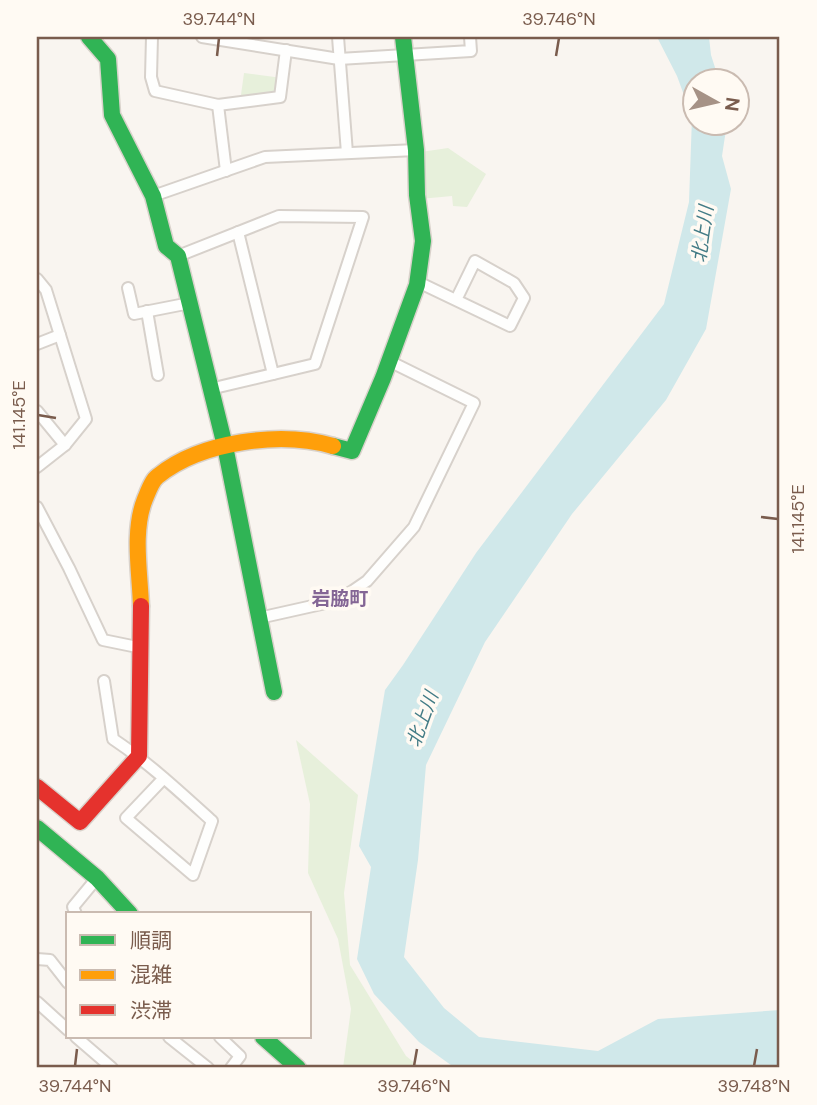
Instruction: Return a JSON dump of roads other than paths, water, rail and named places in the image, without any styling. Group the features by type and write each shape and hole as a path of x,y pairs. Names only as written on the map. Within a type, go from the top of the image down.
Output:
{"street":[{"path":"89,37 108,59 112,115 153,196 166,246 178,256 225,446 274,692"},
{"path":"152,37 151,77 155,91 218,105 280,97 286,50"},
{"path":"202,37 339,59 471,51 470,37"},
{"path":"338,37 347,153"},
{"path":"37,787 80,822 139,756 142,648 138,530 144,501 156,477 195,454 237,442 316,441 352,451 418,282 423,240 403,37"},
{"path":"218,105 226,171"},
{"path":"153,196 265,157 416,150"},
{"path":"178,256 279,216 363,217 315,364 211,389"},
{"path":"238,232 273,374"},
{"path":"418,282 510,326 524,298 514,283 475,261 456,300"},
{"path":"37,279 46,290 86,419 65,445 37,467"},
{"path":"128,288 134,314 190,303"},
{"path":"147,311 158,375"},
{"path":"37,344 60,335"},
{"path":"260,618 326,603 351,592 367,581 414,527 474,403 389,361"},
{"path":"37,411 65,445"},
{"path":"37,507 103,640 142,648"},
{"path":"104,681 113,739 139,756 164,778 212,821 193,875 126,818 164,778"},
{"path":"37,828 97,878 128,912"},
{"path":"75,912 73,907 97,878"},
{"path":"37,959 51,960 66,980"},
{"path":"37,1002 66,1028"},
{"path":"77,1038 112,1068"},
{"path":"170,1038 208,1068"},
{"path":"221,1038 240,1056 231,1068"},
{"path":"264,1038 298,1068"}],"water":[{"path":"657,37 709,37 715,66 680,66 680,84"},
{"name":"北上川","path":"691,136 725,136 722,156 731,189 706,329 666,400 572,514 485,642 426,765 418,860 404,957 444,1008 479,1037 598,1051 658,1019 780,1010 780,1068 455,1068 419,1042 374,994 357,959 371,867 359,846 385,690 476,553 664,304 689,202"}],"district":[{"name":"岩脇町","path":"340,598"}]}
